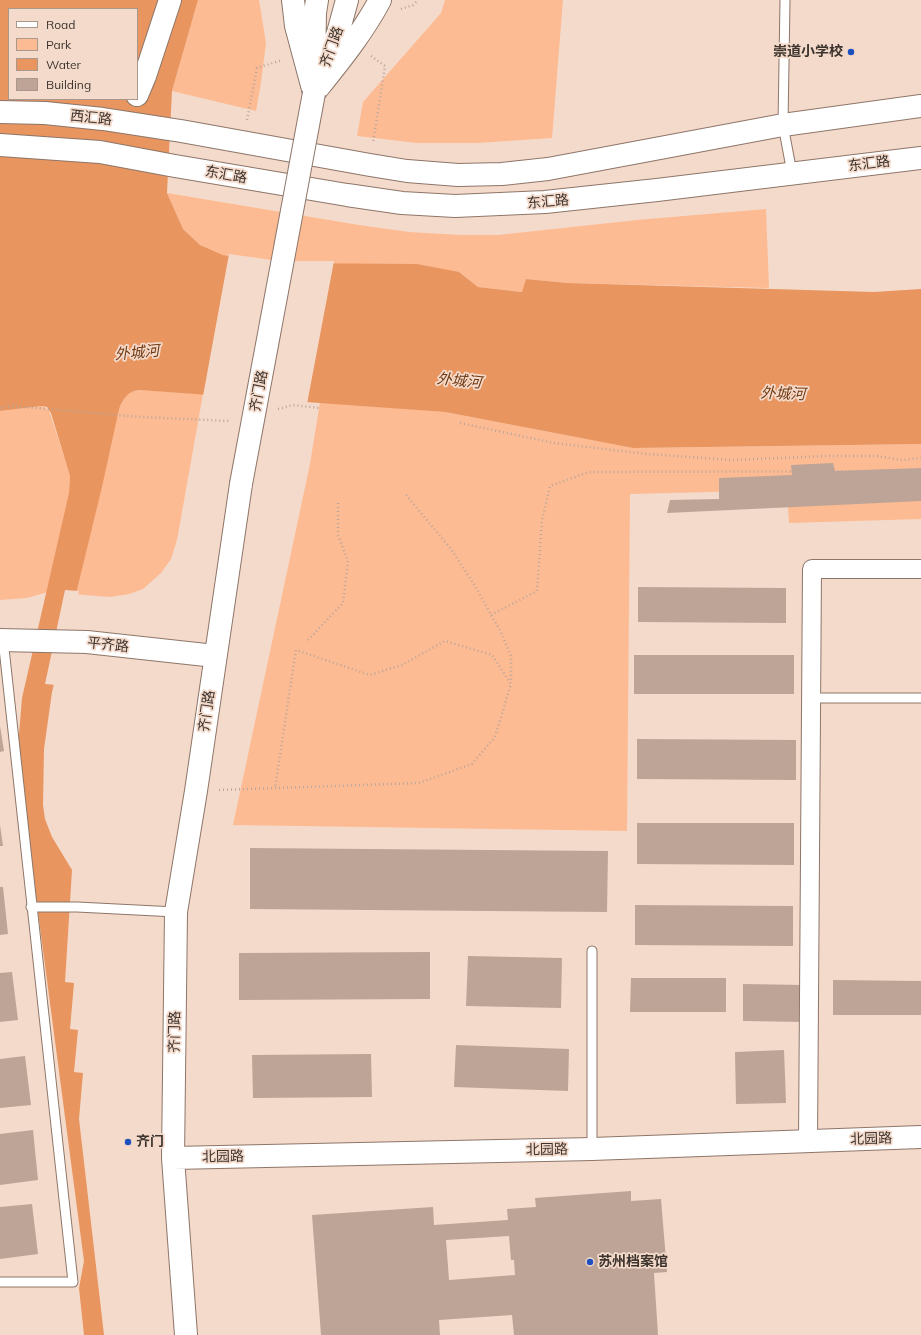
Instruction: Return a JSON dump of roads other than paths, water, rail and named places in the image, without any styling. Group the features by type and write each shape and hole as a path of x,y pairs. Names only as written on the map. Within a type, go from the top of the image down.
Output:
{"main road":[{"path":"138,93 170,0"},
{"path":"293,0 296,26 314,93"},
{"name":"齐门路","path":"186,1335 173,1158 176,912 196,791 241,484 314,93 315,13 317,0"},
{"name":"齐门路","path":"314,93 338,33 347,0"},
{"path":"314,93 353,43 370,19 380,0"},
{"path":"104,118 114,117 133,100"},
{"path":"783,125 921,106"},
{"name":"西汇路","path":"0,112 45,113 104,118 407,171 458,175 502,174 548,169 783,125"},
{"name":"东汇路","path":"0,145 100,152 378,200 455,206 546,202 921,158"},
{"name":"平齐路","path":"2,639 87,642 215,656"},
{"name":"北园路","path":"173,1158 592,1149 921,1137"}],"street":[{"path":"808,1142 812,570 921,569"}],"lane":[{"path":"785,0 783,125 792,173"},
{"path":"0,1282 73,1282 33,907 2,639"},
{"path":"812,698 921,698"},
{"path":"33,907 176,912"},
{"path":"592,951 592,1149"}],"water":[{"name":"外城河","path":"0,0 198,0 172,91 167,193 183,229 200,245 223,255 279,263 417,264 459,272 478,287 522,292 526,279 568,283 874,292 921,289 921,444 633,448 445,412 139,390 132,392 124,399 119,409 102,487 52,692 44,749 43,805 45,819 52,837 72,870 65,982 74,983 70,1029 78,1030 74,1072 83,1073 79,1119 104,1335 84,1335 79,1288 84,1261 19,768 18,746 22,698 69,493 70,476 51,413 47,407 42,406 0,411"}],"place":[{"name":"崇道小学校","path":"851,52"},
{"name":"齐门","path":"128,1142"},
{"name":"苏州档案馆","path":"590,1262"}]}
